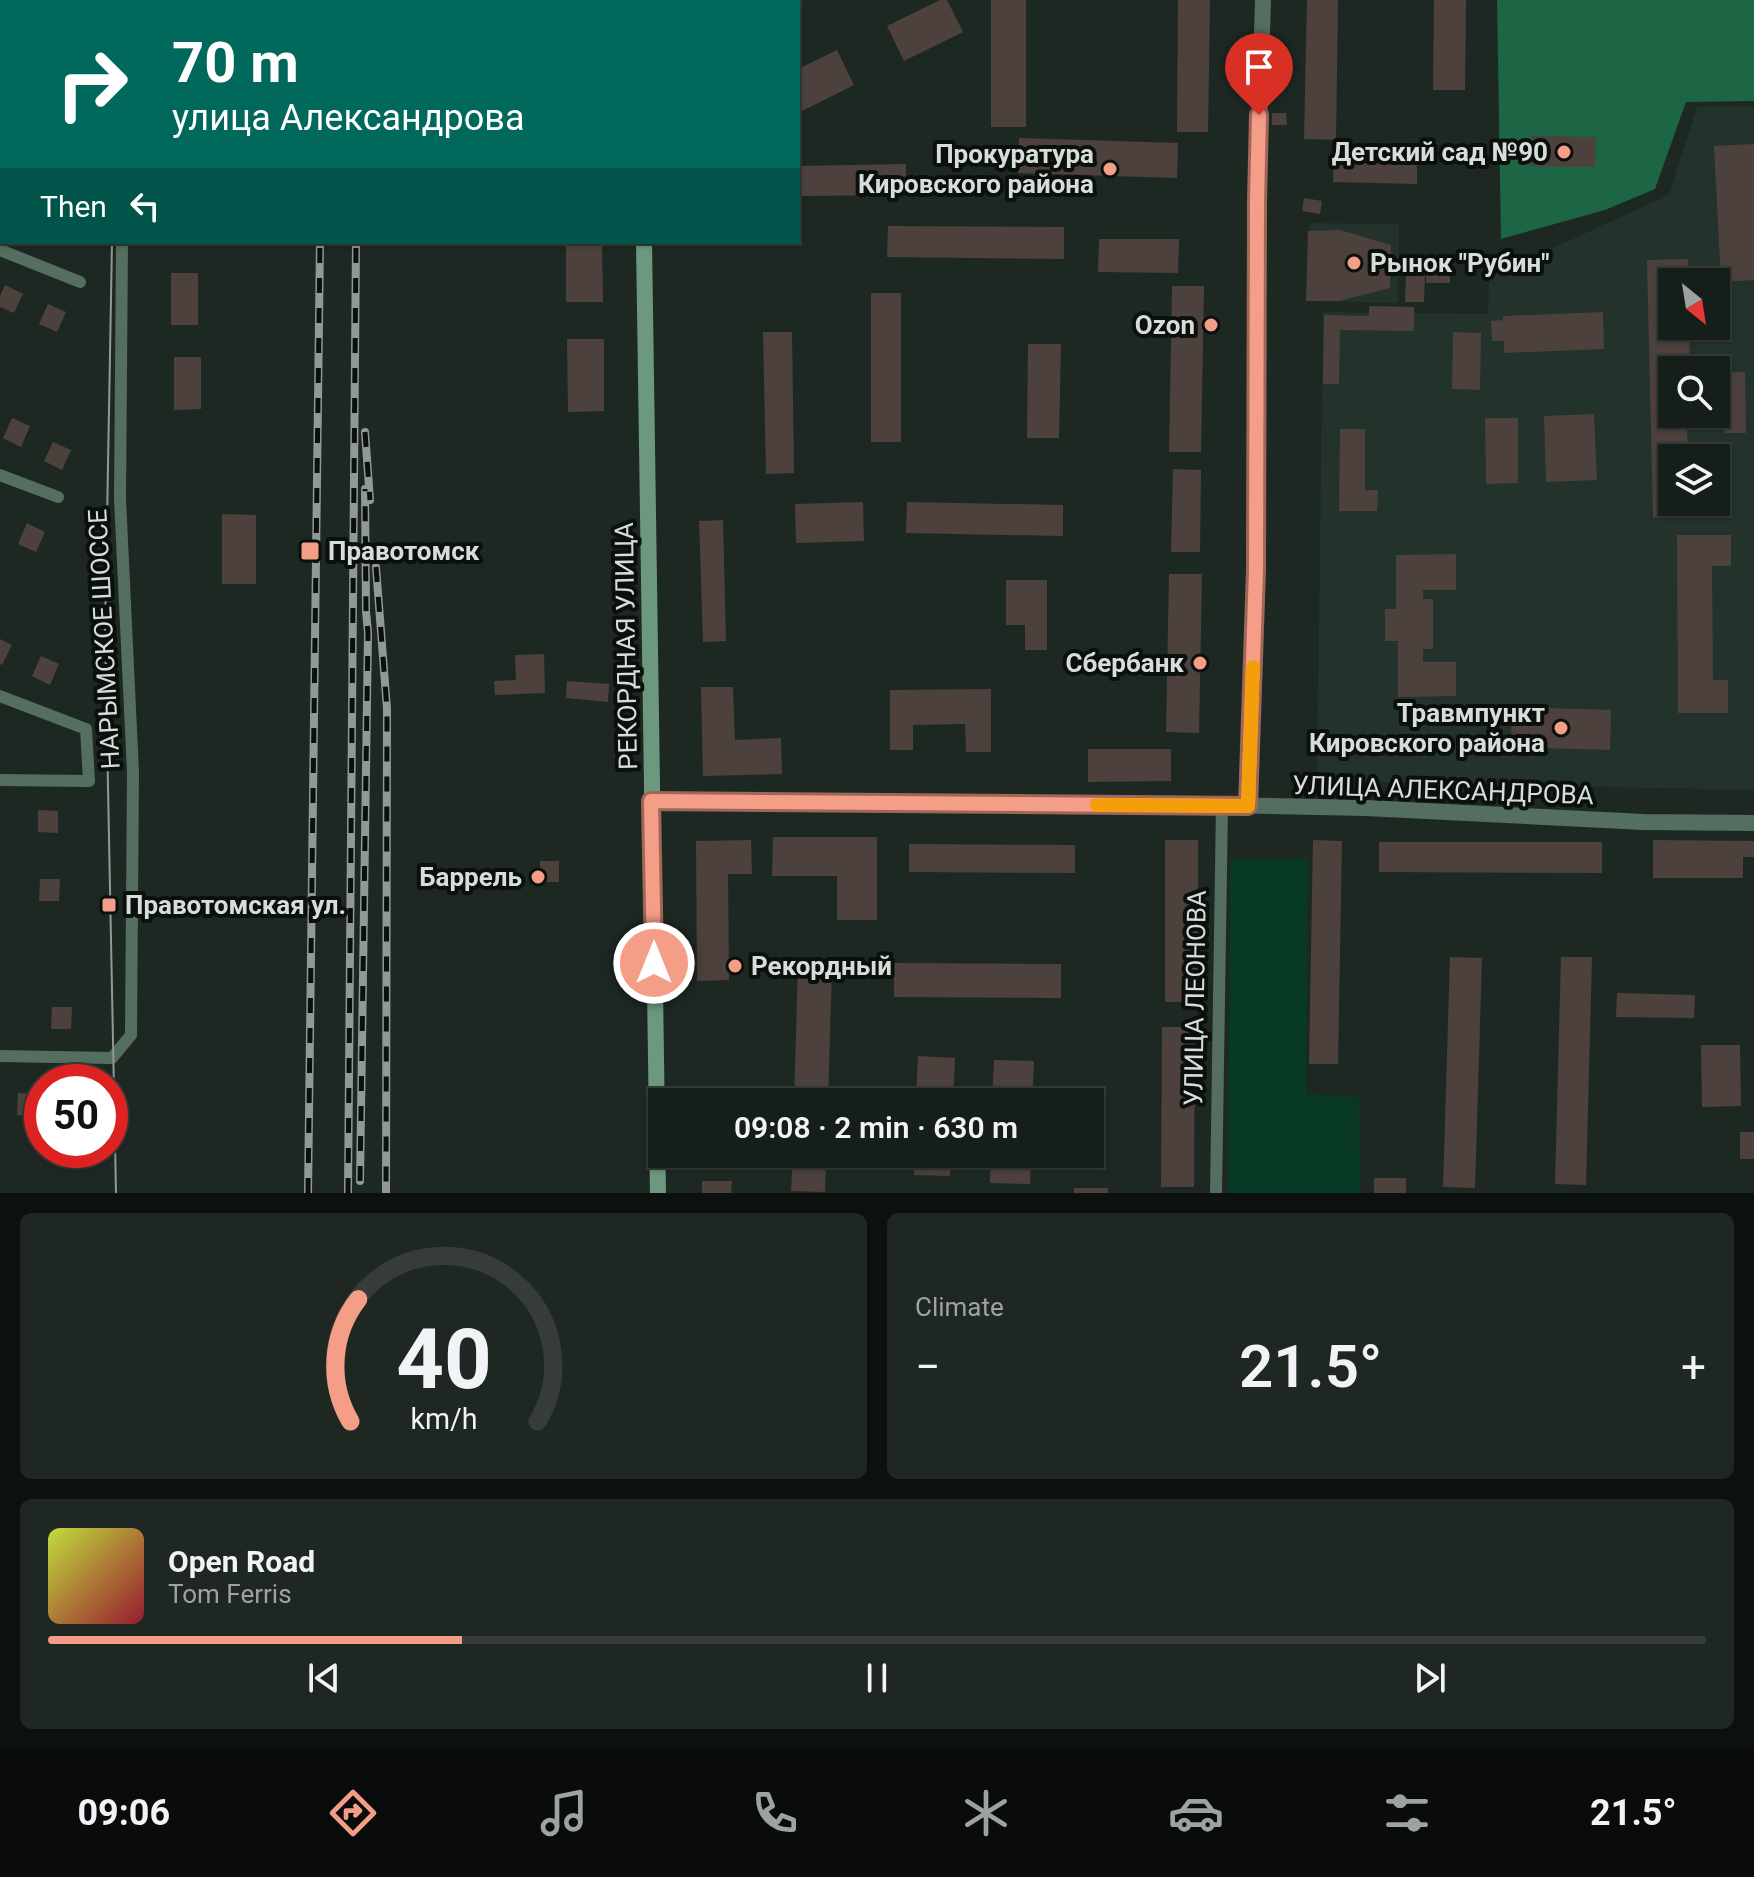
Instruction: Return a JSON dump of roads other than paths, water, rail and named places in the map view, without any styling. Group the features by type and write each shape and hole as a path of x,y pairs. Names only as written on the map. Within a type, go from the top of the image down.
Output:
{"main road":[{"name":"РЕКОРДНАЯ УЛИЦА","path":"644,244 658,1193"}],"street":[{"path":"1248,806 1256,570 1257,201 1263,0"},
{"name":"НАРЫМСКОЕ ШОССЕ","path":"0,1056 112,1058 131,1035 133,772 120,499 122,244"},
{"path":"0,250 80,282"},
{"path":"0,475 58,497"},
{"path":"0,696 86,729 89,781 0,780"},
{"name":"УЛИЦА АЛЕКСАНДРОВА","path":"651,801 1222,805 1366,808 1643,822 1754,823"},
{"name":"УЛИЦА ЛЕОНОВА","path":"1216,1193 1222,805"}],"tram line":[{"path":"112,244 105,634 116,1193"}],"railway":[{"path":"308,1193 320,244"},
{"path":"348,1193 356,244"},
{"path":"365,432 370,500"},
{"path":"360,1181 368,633 365,489"},
{"path":"376,567 387,709 386,1193"}],"place":[{"name":"Детский сад №90","path":"1564,152"},
{"name":"Прокуратура Кировского района","path":"1110,169"},
{"name":"Рынок \"Рубин\"","path":"1354,263"},
{"name":"Ozon","path":"1211,325"},
{"name":"Правотомск","path":"310,551"},
{"name":"Сбербанк","path":"1200,663"},
{"name":"Травмпункт Кировского района","path":"1561,728"},
{"name":"Баррель","path":"538,877"},
{"name":"Правотомская ул.","path":"109,905"},
{"name":"Рекордный","path":"735,966"}]}
